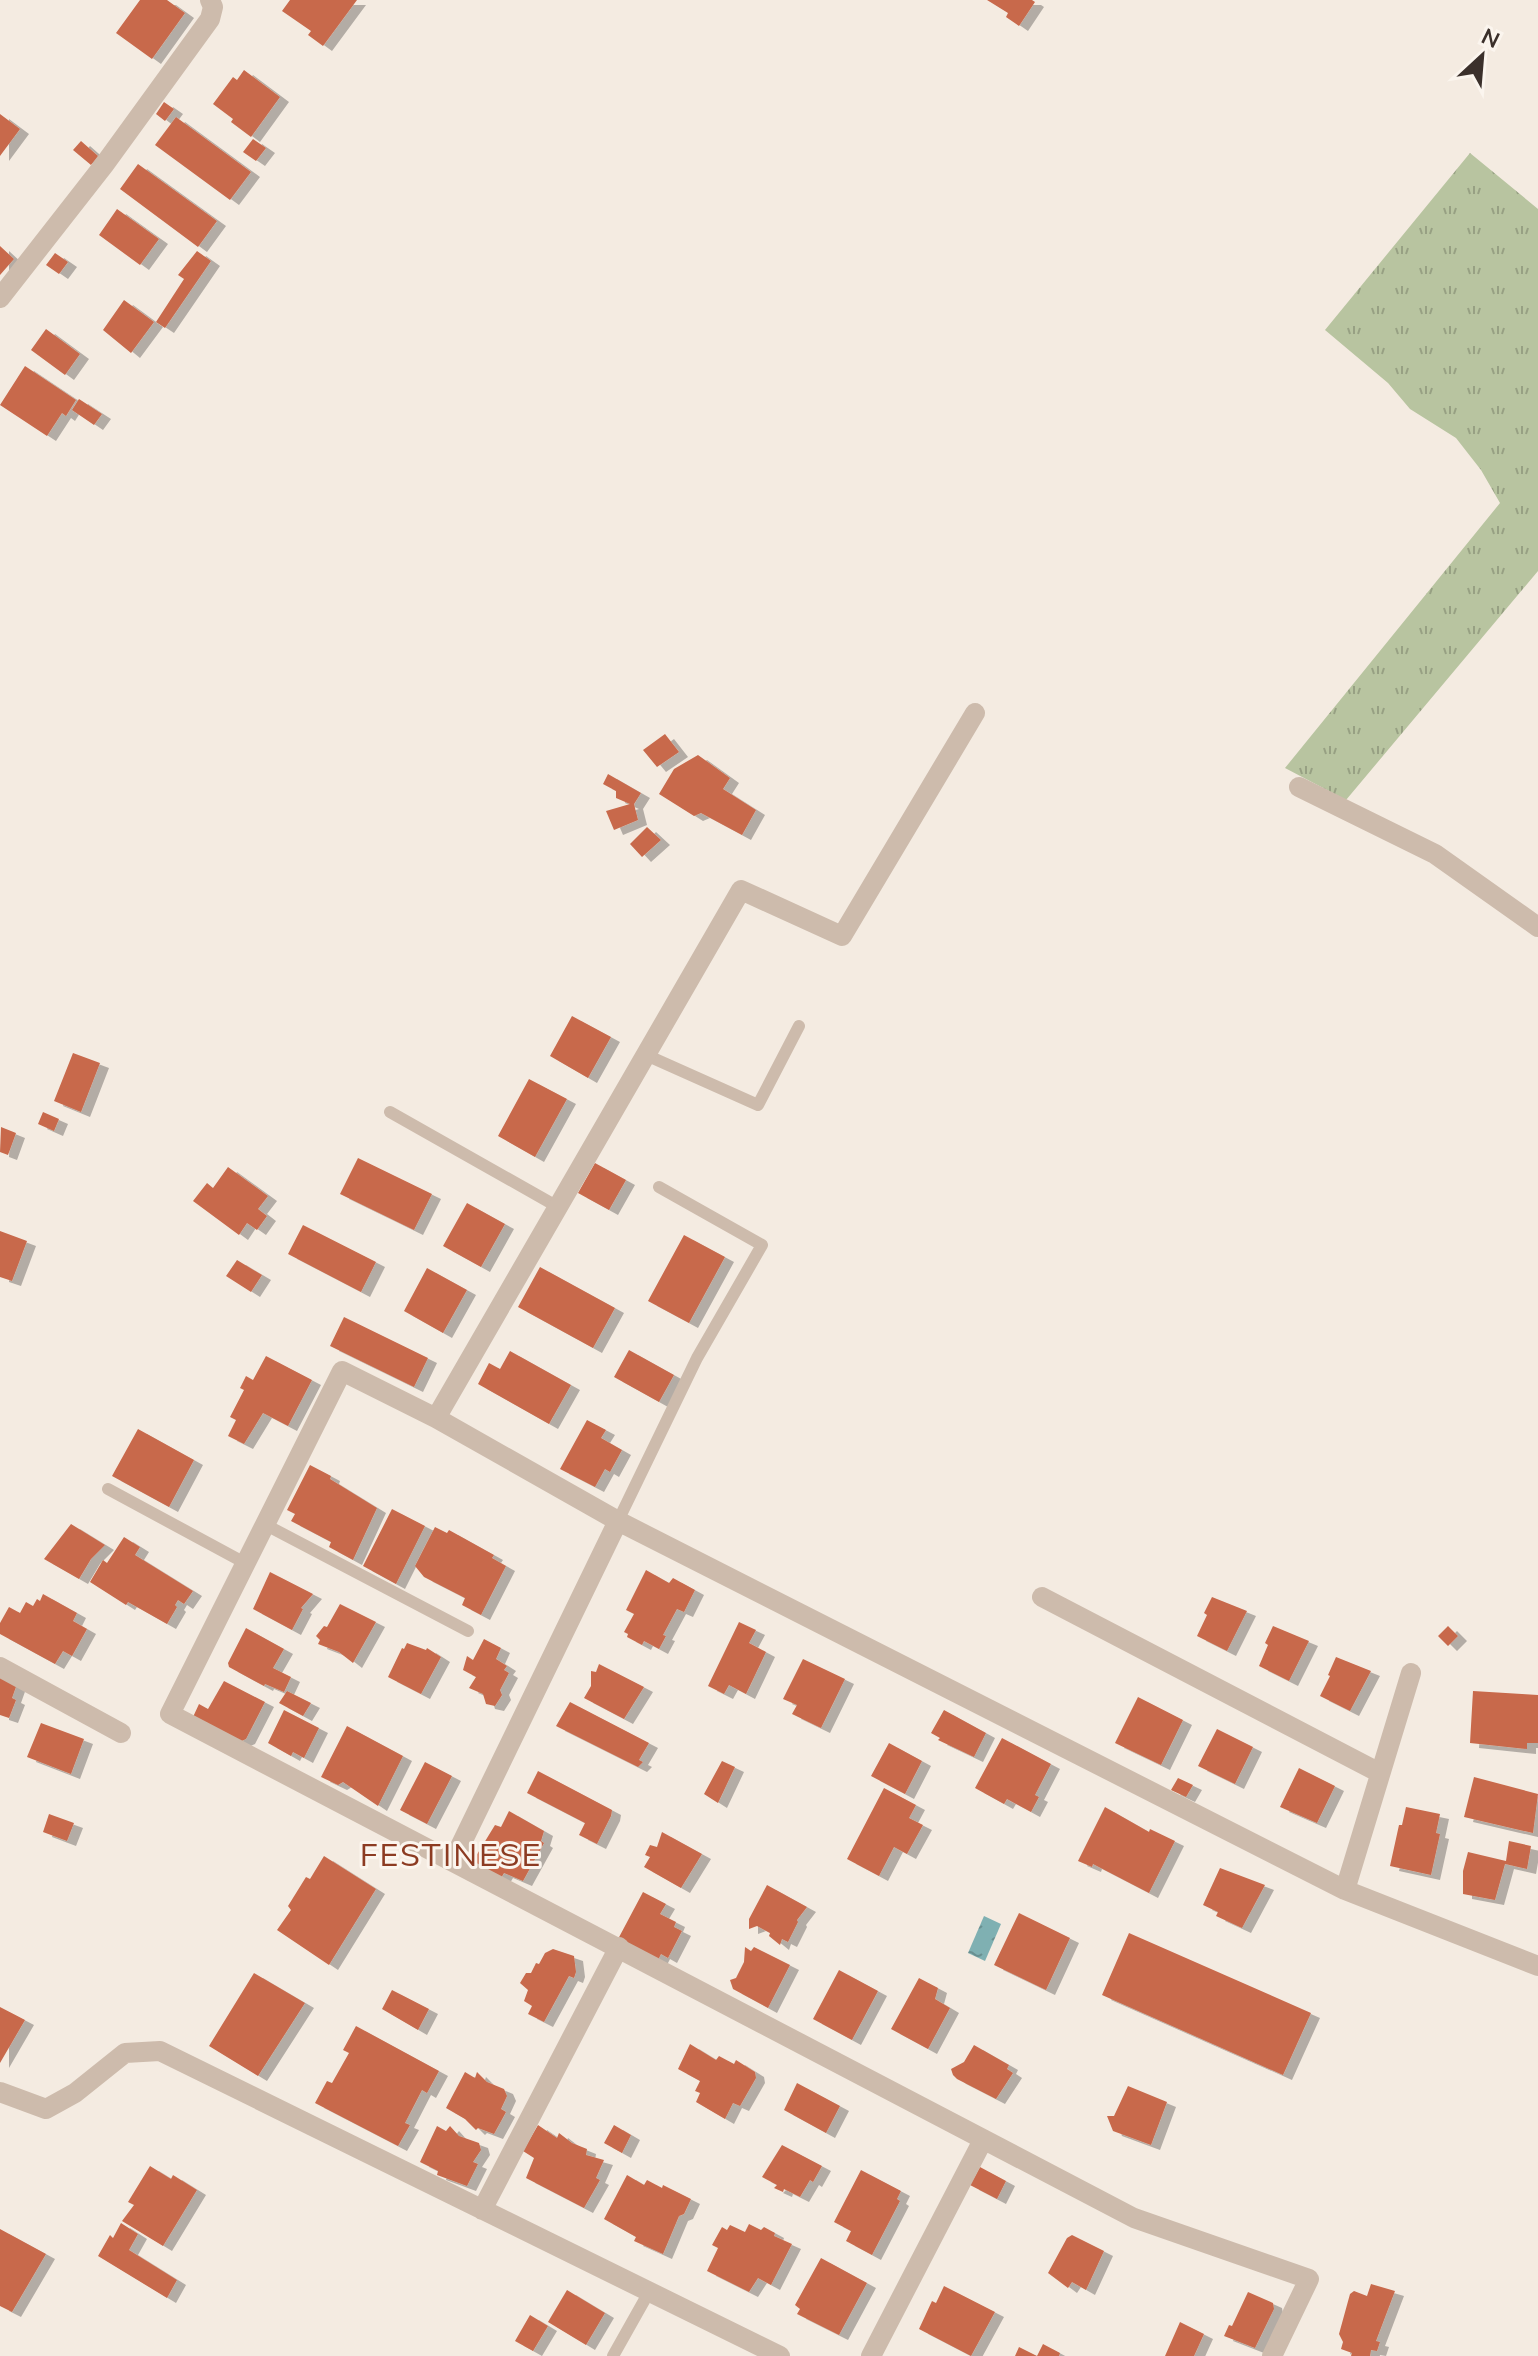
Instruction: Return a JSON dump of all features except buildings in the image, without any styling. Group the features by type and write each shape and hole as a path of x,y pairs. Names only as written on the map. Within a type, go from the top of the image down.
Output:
{"street":[{"path":"0,298 104,165 210,19 213,7 210,0"},
{"path":"436,1418 741,890 842,936 975,713"},
{"path":"1299,787 1435,854 1538,927"},
{"path":"1272,2356 1309,2279 1134,2218 170,1714 342,1371 436,1418 618,1521 1345,1890 1538,1966"},
{"path":"453,1861 618,1521"},
{"path":"1042,1597 1380,1773"},
{"path":"0,1667 121,1733"},
{"path":"1345,1890 1411,1673"},
{"path":"482,2210 619,1947"},
{"path":"0,2092 46,2109 75,2093 125,2053 160,2051 780,2356"},
{"path":"871,2356 983,2140"}],"lane":[{"path":"646,1055 758,1105 799,1026"},
{"path":"390,1112 558,1207"},
{"path":"618,1521 697,1358 762,1245 659,1187"},
{"path":"108,1489 245,1563"},
{"path":"264,1524 468,1631"},
{"path":"613,2356 649,2292"}],"green space":[{"path":"1470,153 1538,209 1538,571 1346,800 1285,768 1500,503 1481,470 1456,438 1410,409 1388,383 1325,330"}],"water":[{"path":"984,1916 1001,1924 985,1961 968,1953"}],"district":[{"name":"FESTINESE","path":"451,1855"}]}
